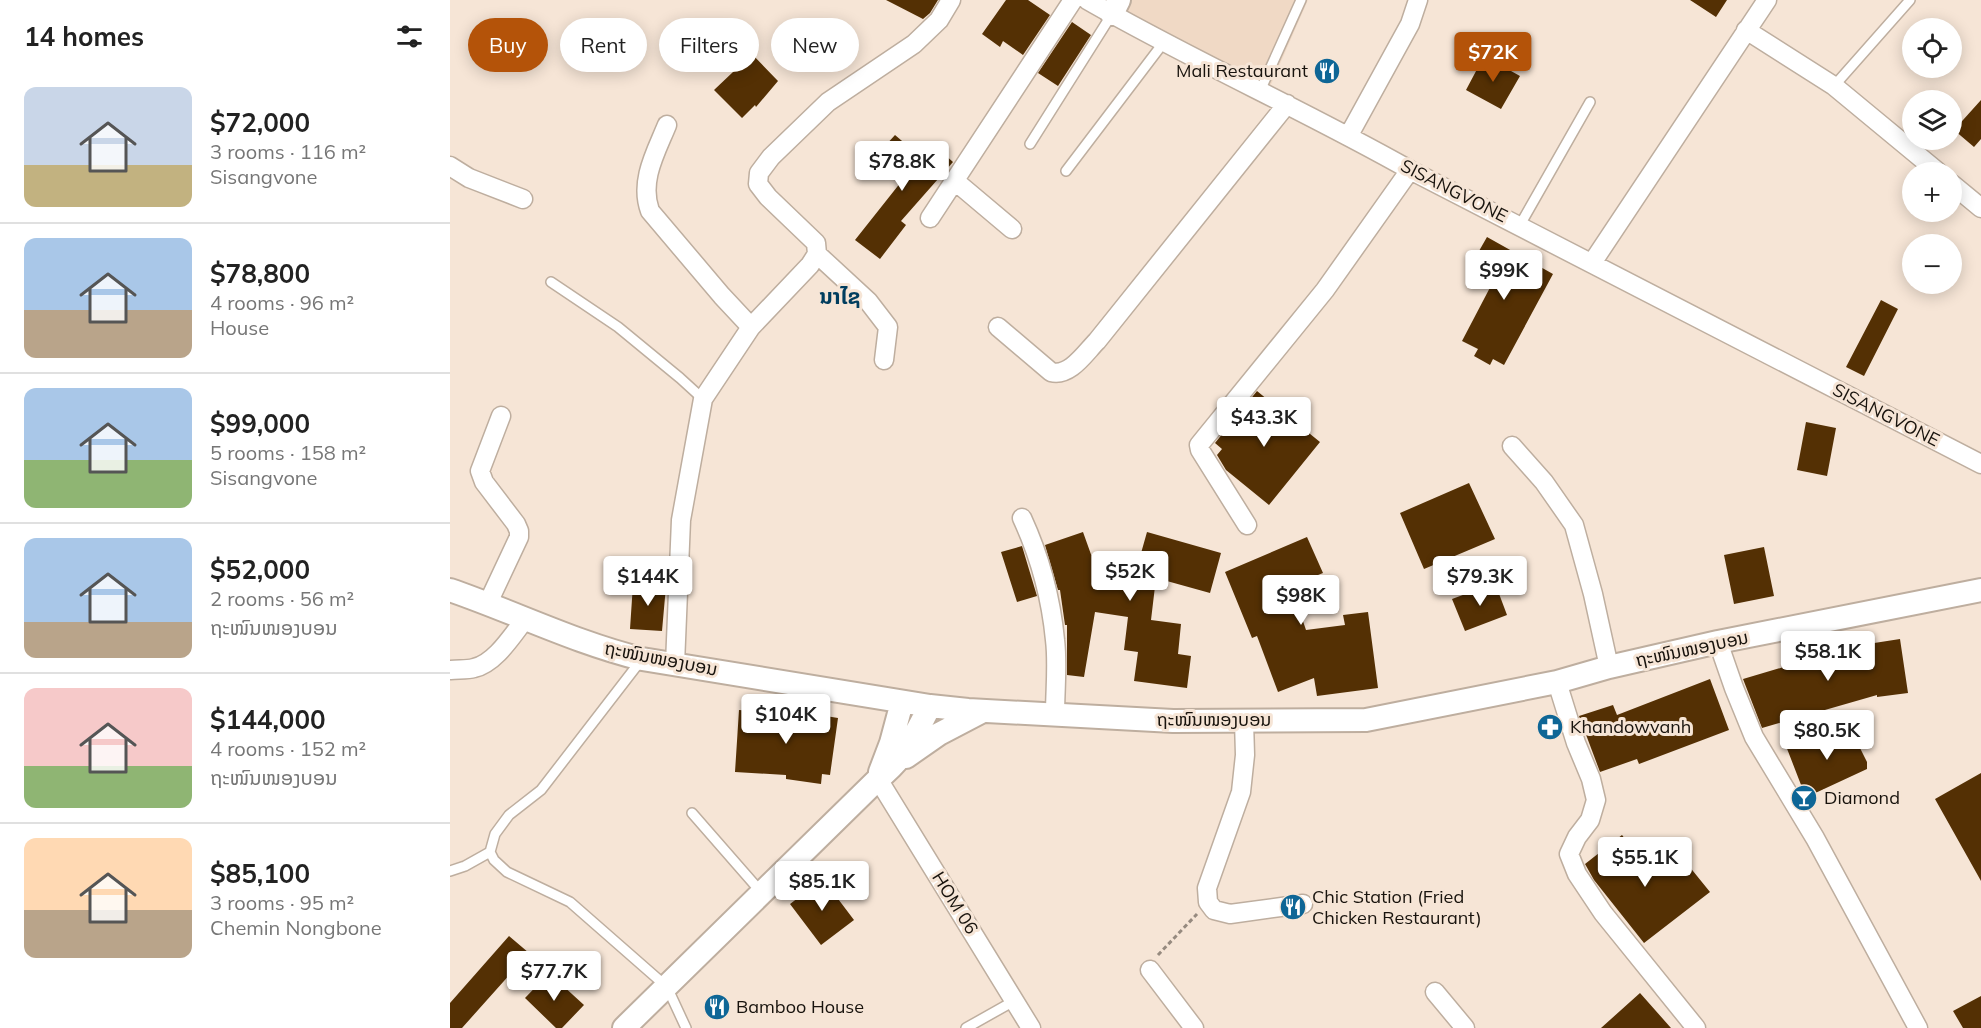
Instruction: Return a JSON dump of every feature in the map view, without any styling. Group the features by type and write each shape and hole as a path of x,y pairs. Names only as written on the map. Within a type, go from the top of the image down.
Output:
{"street":[{"path":"675,664 681,520 703,399 752,327 810,265 817,254 816,243 768,197 758,184 759,173 771,157 828,102 914,44 939,20 951,0"},
{"path":"930,218 1073,0"},
{"name":"SISANGVONE","path":"1088,0 1115,7 1164,42 1349,135 1410,170 1981,464"},
{"path":"1349,135 1410,24 1418,0"},
{"path":"1592,263 1767,0"},
{"path":"1746,30 1834,86 1926,162"},
{"path":"998,327 1052,372 1059,374 1066,372 1097,341 1287,104"},
{"path":"667,125 647,175 647,201 650,211 722,296 752,327"},
{"path":"450,166 469,178 523,199"},
{"path":"1247,525 1199,445 1325,290 1410,170"},
{"path":"955,181 1012,228"},
{"path":"1962,192 1981,208"},
{"path":"817,254 868,301 888,327 884,360"},
{"path":"488,603 519,537 516,524 481,477 480,471 501,416"},
{"path":"1512,446 1544,482 1574,525 1593,594 1609,667"},
{"path":"1023,518 1048,595 1056,641 1055,715"},
{"name":"ຖະໜົນໜອງບອນ","path":"450,590 607,650 642,659 930,706 1173,721 1366,720 1557,682 1609,667 1718,642 1981,590"},
{"path":"450,669 475,668 486,663 526,618"},
{"path":"1718,642 1754,737 1815,838 1918,1028"},
{"path":"1557,682 1575,743 1591,779 1596,800 1590,820 1577,837 1569,855 1577,874 1603,913 1696,1028"},
{"path":"887,772 891,743 902,702"},
{"path":"624,1028 887,772 910,745 930,706"},
{"path":"887,772 939,734 983,711"},
{"path":"1244,721 1245,755 1241,792 1207,888 1208,902 1214,910 1230,914 1303,904"},
{"name":"HOM 06","path":"887,772 1031,1028"},
{"path":"1150,970 1194,1028"},
{"path":"1435,992 1465,1028"}],"lane":[{"path":"1260,91 1301,0"},
{"path":"1834,86 1910,0"},
{"path":"1030,144 1115,7"},
{"path":"1066,171 1164,42"},
{"path":"1520,225 1590,102"},
{"path":"550,282 618,327 703,399"},
{"path":"450,871 465,866 489,852 495,834 509,815 541,790 642,659"},
{"path":"692,813 761,893"},
{"path":"489,852 507,872 570,902 667,987 686,1028"},
{"path":"966,1028 1014,1001"}],"path":[{"path":"1150,970 1156,958 1208,902"}],"shaded area":[{"path":"1125,0 1308,0 1269,89 1118,14"}],"building":[{"path":"886,0 938,0 923,19"},
{"path":"1006,0 1028,0 1050,15 1023,55 1003,41 1000,47 982,34"},
{"path":"1690,0 1727,0 1716,17"},
{"path":"1072,22 1091,35 1058,86 1038,73"},
{"path":"1484,56 1520,76 1501,109 1466,90"},
{"path":"759,61 778,81 756,107 755,105 742,118 714,90 733,72 759,72"},
{"path":"1981,100 1981,139 1974,147 1962,137 1962,121"},
{"path":"895,135 922,158 934,145 953,162 901,221 906,225 880,259 855,240 901,182 874,158"},
{"path":"1487,237 1553,274 1504,365 1493,359 1490,365 1474,356 1478,349 1462,341 1495,278 1471,265"},
{"path":"1881,300 1898,309 1864,376 1846,367"},
{"path":"1257,391 1320,442 1269,505 1226,470 1217,455 1222,449 1215,443"},
{"path":"1806,422 1836,428 1827,476 1797,470"},
{"path":"1469,483 1495,539 1424,569 1400,513"},
{"path":"1083,532 1098,574 1134,578 1147,532 1221,553 1210,593 1156,578 1151,620 1181,624 1178,654 1191,656 1187,688 1134,681 1138,652 1124,650 1128,617 1095,612 1084,677 1067,675 1067,625 1065,625 1060,590 1058,590 1045,545"},
{"path":"1307,537 1323,573 1291,586 1306,630 1345,625 1343,615 1368,612 1378,688 1317,696 1314,678 1278,692 1257,636 1252,638 1225,572"},
{"path":"1022,546 1037,596 1017,602 1001,552"},
{"path":"1764,547 1774,596 1734,604 1724,555"},
{"path":"1495,583 1507,615 1465,631 1452,599"},
{"path":"633,584 666,586 662,631 630,629"},
{"path":"1900,639 1908,693 1877,697 1877,695 1762,728 1743,679 1855,646"},
{"path":"1710,679 1729,730 1639,764 1637,759 1600,772 1579,716 1613,705 1617,715"},
{"path":"739,710 795,714 795,711 838,718 830,775 822,774 821,784 786,779 786,775 735,772"},
{"path":"1851,730 1867,762 1867,769 1811,795 1803,790 1786,746"},
{"path":"1981,773 1981,881 1935,799"},
{"path":"1622,835 1653,876 1680,855 1710,892 1644,943 1594,880 1585,864"},
{"path":"823,879 854,920 821,945 790,904"},
{"path":"509,936 529,953 462,1028 450,1028 450,1003"},
{"path":"549,973 584,1005 562,1028 556,1028 525,998"},
{"path":"1640,993 1671,1028 1601,1028"},
{"path":"1981,996 1981,1028 1963,1028 1953,1011"}],"place":[{"name":"Mali Restaurant","path":"1327,71"},
{"name":"Khandowvanh","path":"1550,727"},
{"name":"Diamond","path":"1804,798"},
{"name":"Chic Station (Fried Chicken Restaurant)","path":"1293,907"},
{"name":"Bamboo House","path":"717,1007"}],"district":[{"name":"ນາໄຊ","path":"840,297"}]}
